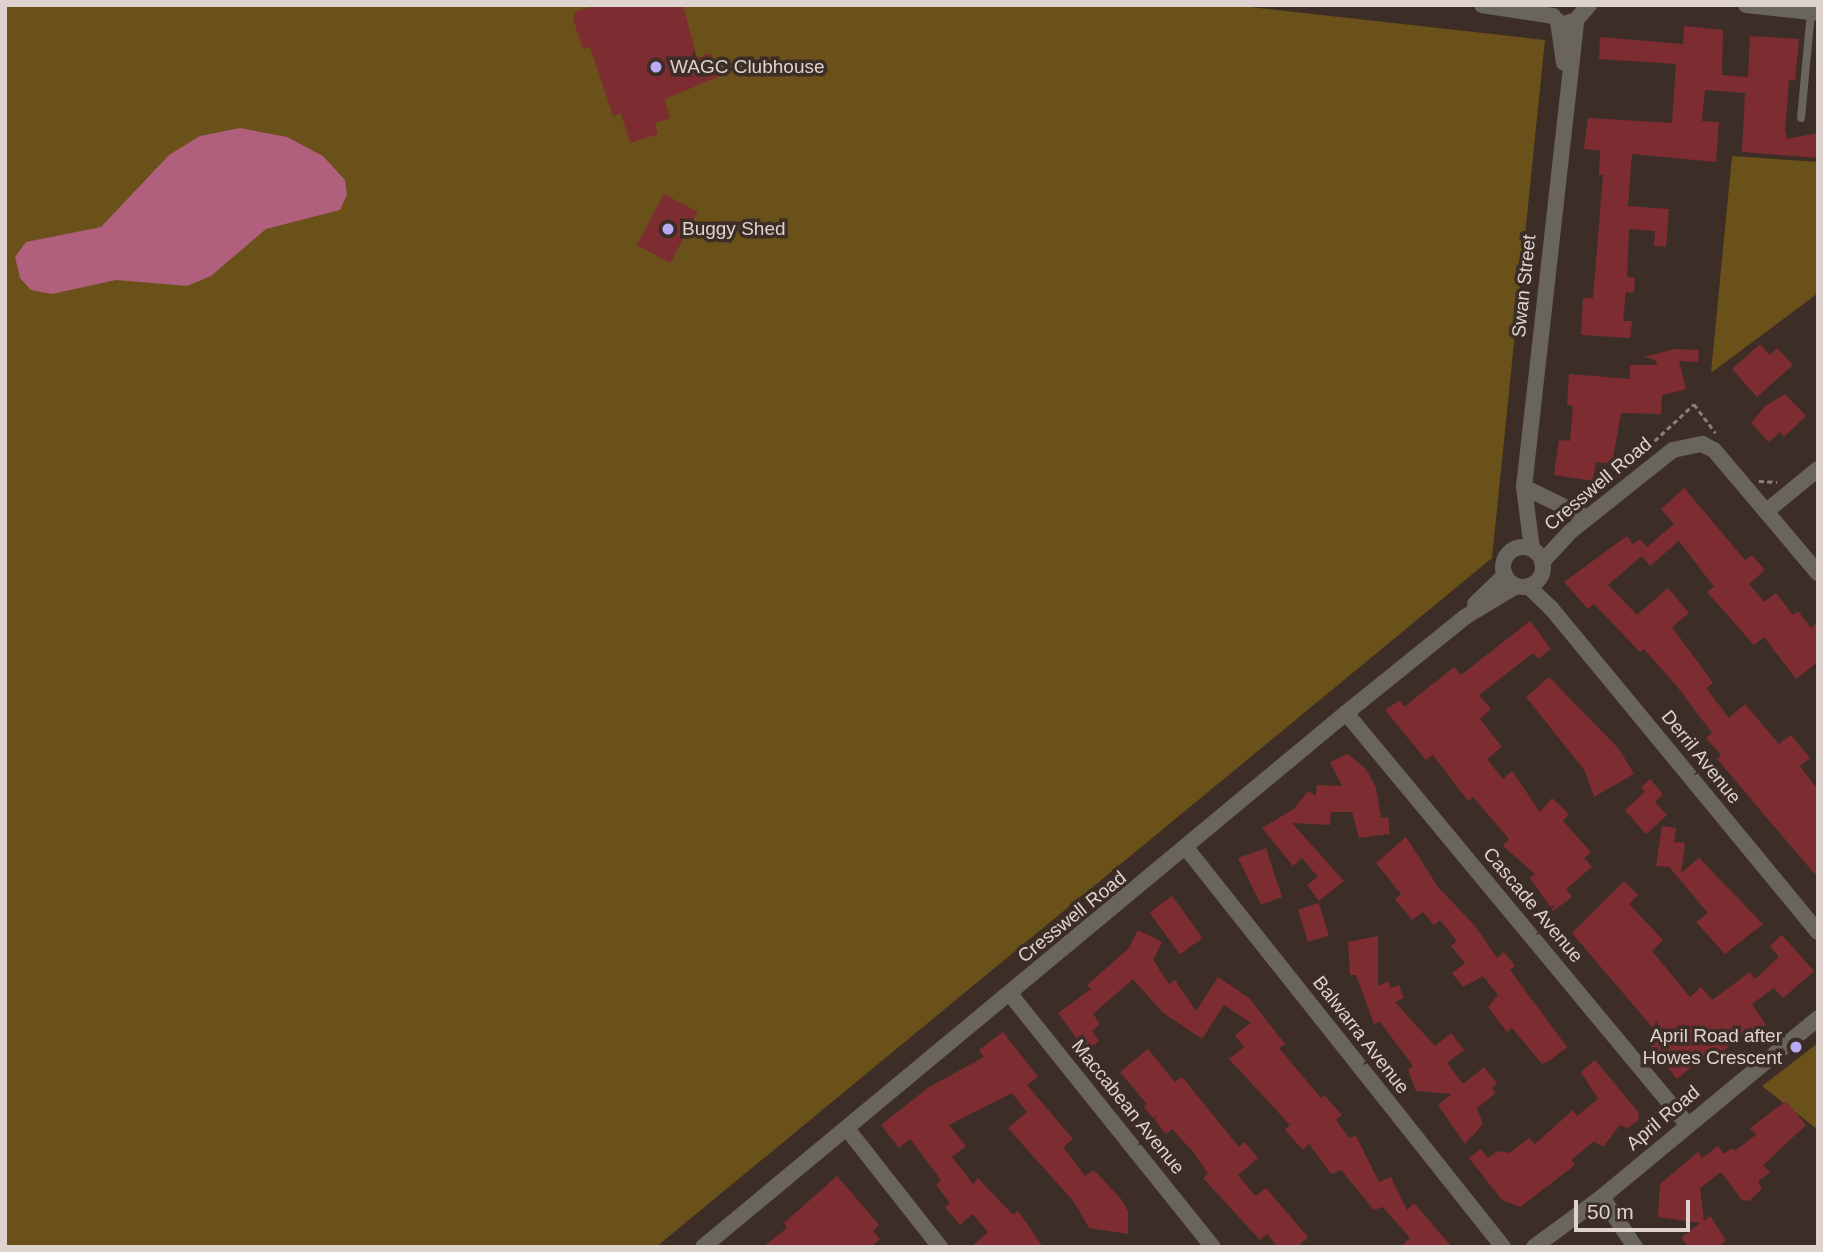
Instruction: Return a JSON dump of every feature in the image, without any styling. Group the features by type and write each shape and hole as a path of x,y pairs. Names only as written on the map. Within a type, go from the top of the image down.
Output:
{"street":[{"path":"1482,5 1554,14 1576,20 1589,5"},
{"path":"1517,10 1535,5"},
{"path":"1746,5 1814,13"},
{"name":"Swan Street","path":"1554,14 1567,77"},
{"name":"Swan Street","path":"1524,493 1537,555 1522,581 1503,564 1512,550 1524,493 1567,77 1576,20"},
{"name":"Cresswell Road","path":"1537,555 1685,444 1714,450 1768,510"},
{"path":"1818,469 1768,510 1818,573"},
{"path":"1524,493 1587,518"},
{"path":"1512,550 1537,555"},
{"name":"Cresswell Road","path":"703,1247 1187,849 1346,713 1465,617 1522,581"},
{"name":"Derril Avenue","path":"1522,581 1551,608 1818,932"},
{"name":"Cascade Avenue","path":"1346,713 1687,1124"},
{"name":"Balwarra Avenue","path":"1187,849 1503,1247"},
{"name":"Maccabean Avenue","path":"1010,994 1213,1247"},
{"name":"April Road","path":"1534,1247 1602,1197 1818,1018"},
{"path":"848,1130 940,1247"},
{"path":"1602,1197 1635,1247"}],"lane":[{"path":"1801,118 1814,13"}],"shaded area":[{"path":"5,5 1233,5 1545,40 1492,558 656,1247 5,1247"},
{"path":"240,128 287,137 323,156 345,180 347,195 340,210 266,229 211,276 187,286 116,280 52,294 31,290 20,278 15,257 26,242 101,227 169,155 200,136"},
{"path":"1732,156 1818,162 1818,293 1711,373"},
{"path":"1818,1043 1818,1130 1762,1086"}],"building":[{"name":"WAGC Clubhouse","path":"595,5 683,5 697,58 711,53 718,77 665,99 670,118 655,123 658,134 630,143 621,113 613,116 590,47 583,49 573,19 575,12"},
{"path":"1684,26 1723,30 1722,75 1748,77 1750,36 1799,39 1795,80 1789,80 1785,131 1787,139 1818,133 1818,158 1742,152 1745,93 1705,90 1702,121 1719,122 1716,162 1632,154 1628,206 1669,209 1666,247 1654,246 1655,231 1629,229 1627,277 1635,278 1634,293 1626,292 1623,321 1632,321 1630,338 1581,335 1583,298 1593,298 1603,175 1599,175 1600,151 1584,149 1588,118 1672,123 1676,64 1599,59 1600,37 1683,44"},
{"name":"Buggy Shed","path":"664,194 698,212 670,263 637,245"},
{"path":"1760,344 1770,355 1777,348 1793,365 1757,397 1732,369"},
{"path":"1675,349 1699,350 1698,362 1679,361 1686,389 1662,395 1661,414 1621,413 1612,464 1596,462 1593,481 1554,475 1559,440 1570,441 1573,406 1567,405 1569,374 1630,379 1630,365 1657,365 1656,360 1644,357"},
{"path":"1785,394 1806,416 1784,437 1780,432 1769,442 1751,423 1765,406"},
{"path":"1684,488 1745,560 1752,555 1765,570 1749,584 1764,602 1776,593 1793,615 1798,611 1811,628 1818,622 1818,662 1796,679 1764,637 1754,645 1707,592 1714,587 1679,541 1650,566 1642,556 1608,585 1637,615 1668,588 1689,613 1672,627 1713,683 1706,688 1729,718 1745,704 1779,744 1791,735 1810,758 1800,766 1818,790 1818,878 1717,759 1721,755 1706,738 1712,733 1679,689 1644,649 1640,652 1594,604 1588,609 1564,582 1627,536 1633,544 1640,539 1647,547 1674,524 1661,509"},
{"path":"1530,621 1551,649 1538,659 1533,653 1479,695 1491,709 1480,719 1502,747 1487,759 1503,779 1512,771 1540,812 1552,798 1569,814 1563,821 1591,852 1584,858 1592,867 1566,889 1572,897 1553,911 1530,878 1535,874 1503,846 1509,839 1473,797 1468,801 1433,755 1426,760 1385,710 1400,700 1404,707 1454,667 1461,675"},
{"path":"1549,677 1619,749 1634,774 1594,797 1585,771 1526,697"},
{"path":"1348,754 1366,769 1376,788 1381,818 1388,817 1390,834 1359,838 1352,812 1331,812 1330,825 1292,823 1344,881 1319,901 1307,885 1318,877 1302,858 1293,866 1262,828 1294,809 1308,791 1316,796 1317,785 1342,786 1330,762"},
{"path":"1650,779 1663,794 1655,802 1667,815 1646,834 1625,810 1645,792 1641,787"},
{"path":"1662,826 1676,828 1674,842 1685,843 1681,873 1699,858 1763,924 1725,954 1696,922 1708,913 1669,867 1656,866"},
{"path":"1406,837 1438,887 1475,926 1497,958 1504,952 1515,966 1510,970 1567,1047 1552,1059 1542,1064 1512,1028 1507,1032 1488,1007 1498,995 1483,976 1463,987 1452,973 1465,963 1451,946 1457,941 1440,920 1434,925 1423,912 1412,920 1395,899 1401,894 1376,863"},
{"path":"1266,848 1282,897 1261,905 1238,858"},
{"path":"1624,881 1638,895 1629,904 1663,940 1652,951 1690,997 1701,987 1712,1000 1750,972 1755,979 1779,957 1770,946 1782,935 1814,971 1783,998 1774,988 1752,1004 1766,1025 1755,1033 1751,1027 1720,1054 1715,1048 1677,1079 1647,1041 1657,1033 1572,933"},
{"path":"1172,896 1203,938 1180,955 1149,912"},
{"path":"1319,903 1329,936 1308,942 1298,909"},
{"path":"1138,930 1162,942 1153,960 1169,984 1175,980 1196,1011 1218,977 1249,998 1285,1044 1279,1048 1321,1098 1324,1095 1342,1115 1336,1120 1349,1138 1356,1136 1379,1182 1391,1177 1407,1210 1414,1203 1452,1247 1400,1247 1410,1238 1383,1207 1374,1210 1341,1170 1331,1174 1309,1144 1303,1150 1285,1130 1290,1125 1229,1059 1244,1047 1235,1035 1251,1023 1224,1005 1202,1039 1162,1012 1133,979 1093,1014 1100,1024 1092,1031 1099,1041 1086,1051 1058,1013 1091,989 1087,985 1128,949"},
{"path":"1378,936 1378,986 1388,981 1391,988 1399,985 1404,998 1395,1002 1435,1046 1451,1033 1464,1050 1447,1063 1463,1084 1484,1067 1497,1083 1492,1088 1496,1093 1477,1108 1483,1124 1465,1144 1438,1105 1452,1094 1416,1091 1408,1070 1413,1066 1380,1022 1374,1024 1356,975 1350,975 1348,942"},
{"path":"1003,1032 1038,1077 1027,1085 1073,1139 1063,1147 1085,1176 1094,1170 1121,1199 1128,1211 1128,1234 1089,1228 1074,1202 1008,1128 1027,1112 1012,1093 949,1125 966,1146 952,1157 973,1184 978,1178 1013,1215 1018,1211 1043,1247 971,1247 988,1232 973,1214 960,1225 945,1207 950,1203 936,1185 941,1180 910,1139 899,1148 881,1125 929,1087 984,1057 979,1050"},
{"path":"1148,1049 1175,1082 1182,1077 1239,1147 1245,1142 1258,1158 1238,1175 1255,1196 1266,1188 1308,1237 1297,1247 1278,1247 1267,1234 1260,1240 1203,1178 1208,1174 1194,1153 1172,1129 1166,1134 1144,1107 1147,1104 1120,1072"},
{"path":"1595,1060 1639,1113 1638,1120 1628,1128 1620,1125 1603,1147 1594,1141 1571,1160 1575,1165 1520,1207 1502,1200 1469,1158 1481,1149 1488,1158 1498,1151 1509,1153 1529,1138 1535,1144 1573,1110 1577,1116 1598,1099 1581,1072"},
{"path":"1786,1101 1806,1125 1763,1165 1770,1173 1758,1181 1762,1189 1749,1201 1742,1200 1721,1172 1700,1188 1704,1221 1710,1216 1726,1240 1718,1247 1688,1247 1681,1238 1700,1223 1658,1217 1660,1184 1698,1152 1702,1158 1718,1146 1724,1154 1732,1148 1734,1151 1756,1135 1750,1128"},
{"path":"837,1176 879,1225 873,1231 880,1239 871,1247 763,1247 787,1228 784,1223"}],"place":[{"name":"WAGC Clubhouse","path":"656,67"},
{"name":"Buggy Shed","path":"668,229"},
{"name":"April Road after Howes Crescent","path":"1796,1047"}]}
